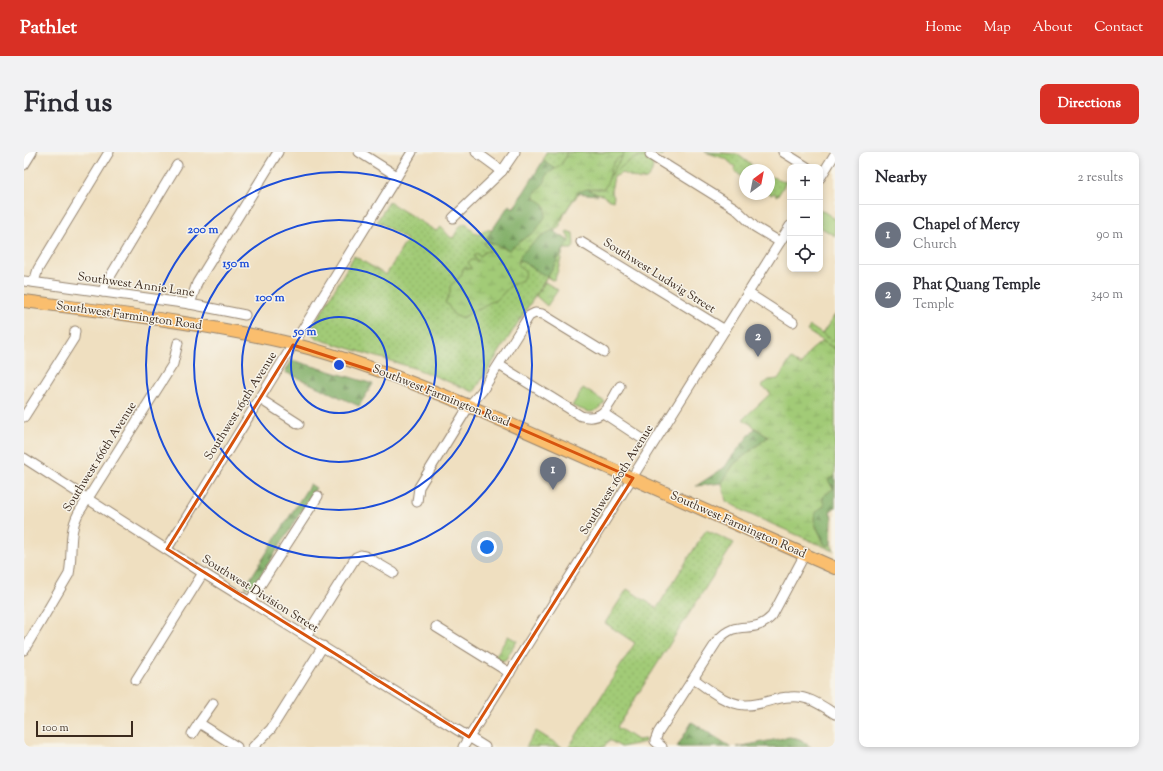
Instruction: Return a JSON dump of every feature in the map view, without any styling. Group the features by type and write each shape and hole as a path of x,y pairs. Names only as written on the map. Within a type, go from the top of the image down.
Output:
{"main road":[{"name":"Southwest Farmington Road","path":"24,301 195,325 293,344 392,375 469,406 835,568"}],"street":[{"path":"24,165 32,152"},
{"path":"34,282 38,269 110,152"},
{"path":"190,304 197,283 278,152"},
{"path":"359,152 397,176"},
{"name":"Southwest 165th Avenue","path":"167,549 412,152"},
{"path":"476,152 502,171"},
{"path":"453,218 502,171 514,152"},
{"path":"783,152 802,164"},
{"path":"823,172 835,154"},
{"path":"650,156 735,208 755,227 780,242"},
{"path":"103,292 105,285 177,165"},
{"name":"Southwest 160th Avenue","path":"463,747 787,231"},
{"name":"Southwest Ludwig Street","path":"582,242 725,330"},
{"name":"Southwest Annie Lane","path":"24,281 190,304 245,315"},
{"path":"748,293 793,322"},
{"path":"417,502 420,487 469,406 482,391 527,318 535,313 542,314 604,352"},
{"path":"24,417 74,338 75,331"},
{"name":"Southwest 166th Avenue","path":"24,650 67,579 71,564 73,527 86,499 173,364 178,343"},
{"path":"499,365 581,416 593,418 603,413 620,386"},
{"path":"260,398 299,424"},
{"path":"603,413 642,438"},
{"name":"Southwest Division Street","path":"24,458 203,573 485,747"},
{"path":"250,601 318,496"},
{"path":"659,744 658,733 724,633 730,629 739,627 758,627 772,616 805,554"},
{"path":"306,636 354,559 359,555 365,556 394,573"},
{"path":"136,680 203,573"},
{"path":"436,627 510,673"},
{"path":"253,747 271,729 323,646"},
{"path":"694,679 718,696 737,704 756,705 790,696 799,697 814,702 835,714"},
{"path":"192,734 213,703"},
{"path":"199,724 237,747"}],"highlighted area":[{"path":"293,345 432,390 633,478 469,737 167,549"}],"green space":[{"path":"546,152 651,152 646,161 651,161 653,168 646,179 640,180 622,173 614,177 611,191 614,197 613,201 592,192 584,192 576,197 572,202 565,212 560,227 548,235 559,236 568,241 570,240 566,233 567,231 573,233 574,246 572,249 564,249 555,279 552,280 547,277 474,392 417,369 318,339 312,334 313,327 354,256 386,275 407,240 377,221 389,202 436,231 441,227 450,237 453,238 460,226 466,223 479,235 484,230 493,230 520,200 520,197 539,170"},
{"path":"566,152 633,152 617,159 614,162 608,182 604,189 587,189 578,192 553,230 541,236 521,254 518,264 526,273 522,280 510,286 497,300 490,302 464,317 458,317 453,314 448,305 445,303 450,293 450,286 461,276 464,267 471,268 468,262 472,260 478,261 474,257 476,253 480,257 484,252 490,251 484,244 485,241 509,250 535,232 545,217 546,209 544,204 535,198 535,193 545,182 547,174 560,166 566,157"},
{"path":"625,152 646,152 642,158 639,156 629,161 610,176"},
{"path":"651,152 663,152 663,156"},
{"path":"705,152 737,154 750,164 739,164 739,175 734,170 735,167 726,159"},
{"path":"543,161 598,195 575,193 552,230 569,241 547,277 486,239 509,205 514,208"},
{"path":"775,178 786,182 779,194 776,196"},
{"path":"823,211 835,219 835,236 823,229"},
{"path":"545,282 558,290 547,306 536,296"},
{"path":"835,315 835,349 807,331 810,326 822,334"},
{"path":"835,315 835,342 822,334"},
{"path":"822,341 835,349 835,476 828,480 833,489 822,497 824,506 818,510 814,518 816,527 824,544 827,546 831,544 834,551 749,514 726,501 722,483 734,464 768,437 743,419 771,393 761,386 769,380 778,379 791,359 801,366 809,352"},
{"path":"292,360 373,384 359,406 285,372"},
{"path":"583,388 605,402 593,412 572,406"},
{"path":"755,428 768,437 734,464 722,483 696,486 725,467"},
{"path":"835,476 835,507 830,512 832,518 831,544 827,546 824,544 815,524 814,517 819,502 833,486 828,483 828,480"},
{"path":"310,484 316,488 255,585 250,588 245,587"},
{"path":"706,530 734,543 617,727 637,740 645,739 645,742 621,747 609,740 604,747 569,747 635,643 605,623 627,589 657,608"},
{"path":"508,636 517,641 506,659 502,661 495,657"},
{"path":"692,722 731,747 677,747"},
{"path":"536,731 562,747 526,747"},
{"path":"789,737 797,738 811,747 737,747"}],"place":[{"name":"Phat Quang Temple","path":"758,357"},
{"name":"Chapel of Mercy","path":"553,490"}]}
